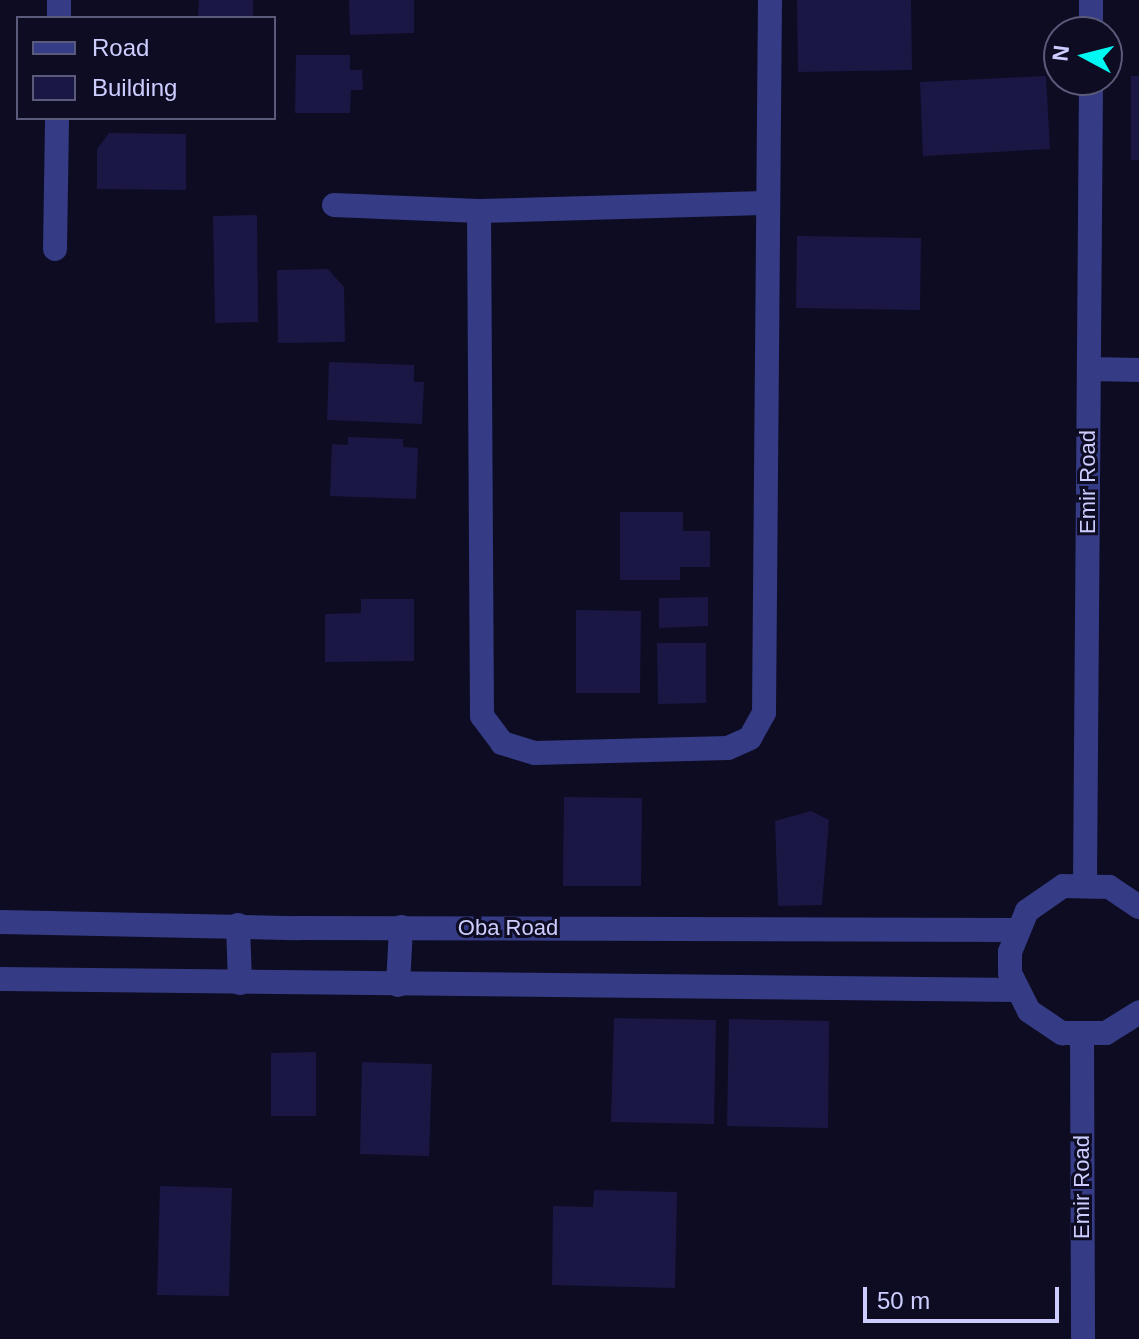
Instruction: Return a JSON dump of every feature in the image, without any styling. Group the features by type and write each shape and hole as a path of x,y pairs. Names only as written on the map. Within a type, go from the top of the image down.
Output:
{"street":[{"path":"479,211 482,716 502,743 535,753 728,748 750,738 764,713 765,203 770,0"},
{"name":"Emir Road","path":"1085,883 1091,96"},
{"path":"55,249 57,120"},
{"path":"334,205 479,211 765,203"},
{"path":"1089,369 1139,370"},
{"path":"1139,907 1109,887 1085,883 1043,896 1015,930 1010,952 1016,990 1044,1024 1082,1036 1106,1033 1139,1012"},
{"name":"Oba Road","path":"0,922 1015,930"},
{"path":"238,925 240,983"},
{"path":"398,985 401,927"},
{"path":"0,979 1016,990"},
{"name":"Emir Road","path":"1082,1036 1083,1339"}],"building":[{"path":"199,0 253,0 253,16 198,16"},
{"path":"349,0 414,0 414,33 350,35"},
{"path":"797,0 911,0 912,70 798,72"},
{"path":"296,55 350,55 350,70 362,70 363,90 351,90 350,113 295,113"},
{"path":"1043,76 1050,149 923,156 920,82"},
{"path":"1131,76 1139,76 1139,160 1131,160"},
{"path":"109,133 186,134 186,190 97,189 97,149"},
{"path":"257,215 258,322 215,323 213,216"},
{"path":"797,236 921,238 920,310 796,308"},
{"path":"328,269 344,287 345,342 278,343 277,270"},
{"path":"329,362 414,365 414,382 424,382 422,424 327,420"},
{"path":"348,437 403,439 403,447 418,448 416,499 330,496 332,444 348,445"},
{"path":"620,512 683,512 683,531 710,531 710,567 680,567 680,580 620,580"},
{"path":"708,597 708,626 659,628 659,598"},
{"path":"361,599 414,599 414,661 325,662 325,614 361,613"},
{"path":"576,610 641,611 640,693 576,693"},
{"path":"657,643 706,643 706,703 658,704"},
{"path":"564,797 642,798 641,886 563,886"},
{"path":"811,811 829,820 822,905 778,906 775,821"},
{"path":"614,1018 716,1020 714,1124 611,1122"},
{"path":"729,1019 829,1021 828,1128 727,1126"},
{"path":"316,1052 316,1116 271,1116 271,1053"},
{"path":"362,1062 432,1064 429,1156 360,1154"},
{"path":"160,1186 232,1188 229,1296 157,1295"},
{"path":"594,1190 677,1192 675,1288 552,1285 553,1206 593,1207"}]}
